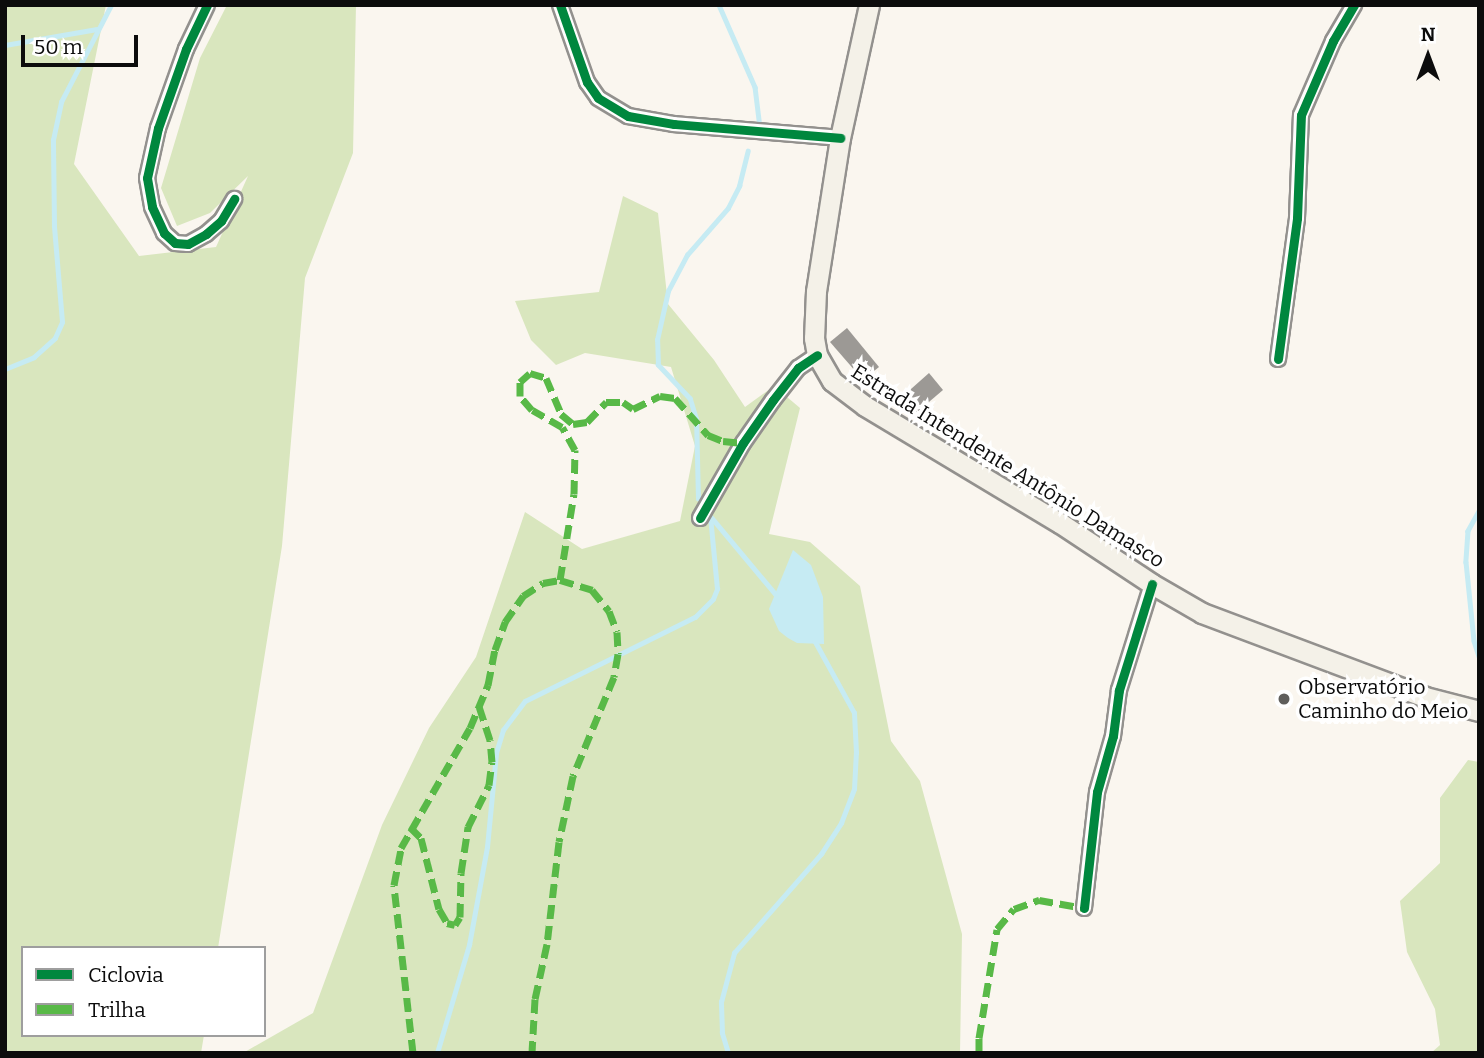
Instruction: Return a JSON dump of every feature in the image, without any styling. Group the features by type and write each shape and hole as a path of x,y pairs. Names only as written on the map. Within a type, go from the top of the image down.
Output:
{"main road":[{"name":"Estrada Intendente Antônio Damasco","path":"869,5 840,138 816,291 813,322 817,355 832,381 848,394 1060,523 1152,584 1232,626 1356,669 1425,697 1479,711"}],"street":[{"path":"207,5 186,49 158,128 147,177 152,207 164,233 174,243 188,244 206,234 221,221 234,199"},
{"path":"560,5 587,82 598,98 628,116 674,124 840,138"},
{"path":"1278,359 1296,229 1301,114 1333,41 1354,5"},
{"path":"700,518 743,443 773,400 798,368 817,355"},
{"path":"1084,908 1097,792 1113,736 1119,690 1152,584"}],"green space":[{"path":"5,5 106,5 74,164 139,256 216,247 248,176 210,213 177,226 161,188 200,58 227,5 356,5 353,153 305,278 282,546 218,946 21,946 21,1037 204,1037 201,1053 5,1053"},
{"path":"623,196 658,213 668,304 714,360 745,407 774,386 800,408 769,534 810,542 860,586 891,741 920,781 962,934 960,1053 243,1053 313,1013 382,825 429,728 476,657 525,512 582,549 680,521 695,446 671,367 585,353 556,365 531,340 515,301 599,292"},
{"path":"1468,760 1479,762 1479,1053 1431,1053 1440,1045 1435,1009 1407,952 1400,901 1440,863 1440,798"}],"water":[{"path":"793,550 811,565 823,597 824,644 797,643 788,638 779,631 769,609"}],"building":[{"path":"847,328 879,367 863,380 830,342"},
{"path":"929,373 943,390 916,413 902,397"}],"waterway":[{"path":"5,369 34,357 55,338 62,322 54,226 53,140 61,102 111,5"},
{"path":"719,5 755,87 759,121"},
{"path":"5,45 97,29"},
{"path":"698,499 696,419 690,399 658,365 657,340 668,291 687,255 728,208 739,186 748,151"},
{"path":"1479,511 1468,531 1466,562 1474,641 1479,656"},
{"path":"437,1053 469,945 487,847 496,753 503,730 525,701 695,617 713,599 717,589 710,516"},
{"path":"712,518 778,597"},
{"path":"728,1053 722,1033 721,1002 734,953 821,854 841,823 854,789 854,713 815,642"}],"marked path":[{"path":"560,580 574,494 575,450 562,427 532,410 520,396 520,382 530,373 546,378 561,414 573,424 587,422 606,402 623,402 633,409 660,396 675,398 708,435 723,441 743,443"},
{"path":"413,1053 394,885 401,848 470,728 488,685 495,650 505,622 523,596 543,583 560,580 592,590 609,611 617,632 618,654 614,677 573,776 559,842 547,944 535,999 532,1053"},
{"path":"410,827 421,838 439,909 447,923 455,925 460,917 461,873 468,827 489,785 492,762 490,740 479,707"},
{"path":"979,1053 979,1038 997,929 1014,909 1039,900 1084,908"}],"cycle path":[{"path":"207,5 186,49 158,128 147,178 152,207 164,233 175,243 188,244 206,234 221,221 234,199"},
{"path":"560,5 587,82 598,98 628,116 674,124 840,138"},
{"path":"1278,359 1297,218 1301,115 1333,41 1354,5"},
{"path":"700,518 743,443 773,400 798,368 817,355"},
{"path":"1084,908 1097,792 1113,736 1119,690 1152,584"}],"place":[{"name":"Observatório Caminho do Meio","path":"1284,699"}]}
